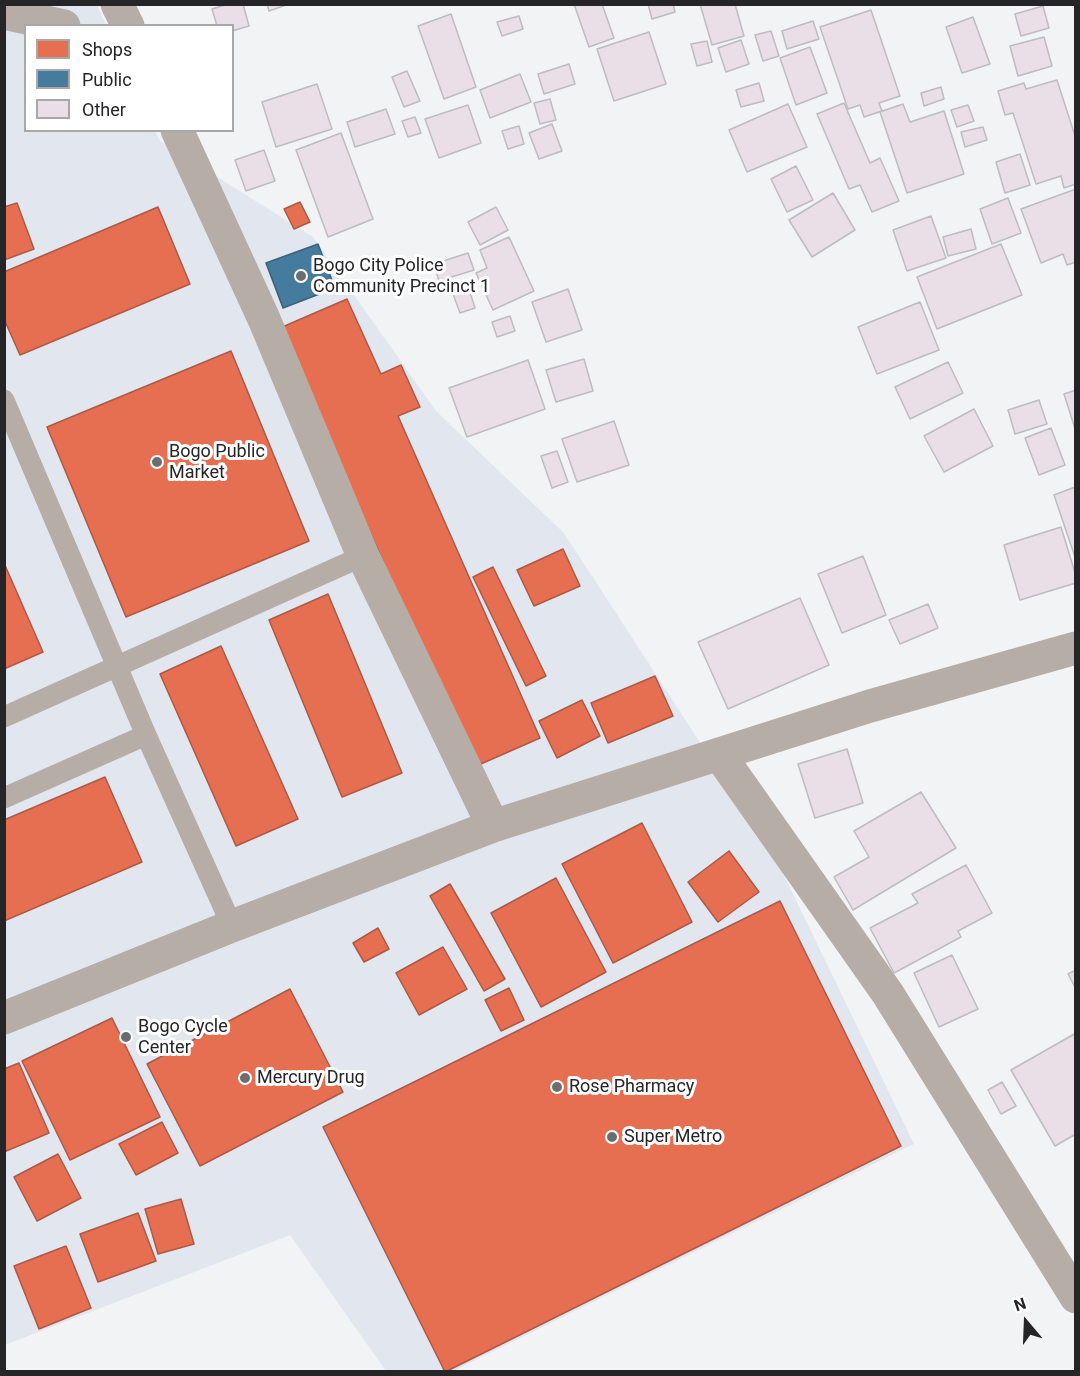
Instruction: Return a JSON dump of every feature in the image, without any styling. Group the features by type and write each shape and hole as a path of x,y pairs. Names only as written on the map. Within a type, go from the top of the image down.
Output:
{"street":[{"path":"117,4 127,24"},
{"path":"4,13 55,24"},
{"path":"178,132 264,319 363,556 493,826"},
{"path":"4,1018 232,926 493,826 870,706 1076,648"},
{"path":"719,754 888,994 1076,1297"}],"lane":[{"path":"4,400 146,735 232,926"},
{"path":"4,717 363,556"},
{"path":"4,798 146,735"}],"shaded area":[{"path":"5,5 97,5 106,24 24,24 24,132 156,132 160,141 313,237 436,411 564,533 777,861 914,1144 453,1371 386,1371 290,1235 5,1345"}],"building: Shops":[{"path":"300,202 310,222 294,229 284,209"},
{"path":"17,203 34,249 4,260 4,207"},
{"path":"158,207 190,284 20,355 4,319 4,272"},
{"path":"347,299 381,374 401,365 420,407 398,416 540,738 474,767 280,328"},
{"path":"231,351 309,541 126,617 47,427"},
{"path":"563,549 580,586 534,606 517,570"},
{"path":"4,563 43,652 4,669"},
{"path":"493,567 546,676 526,686 473,577"},
{"path":"328,594 402,773 342,797 269,620"},
{"path":"221,646 298,819 236,846 160,674"},
{"path":"655,676 673,716 608,743 591,703"},
{"path":"582,700 600,736 557,758 539,721"},
{"path":"105,777 142,862 4,921 4,820"},
{"path":"642,823 692,922 613,963 562,864"},
{"path":"729,851 759,892 718,922 688,882"},
{"path":"556,878 606,972 541,1007 491,913"},
{"path":"450,884 505,979 484,991 430,896"},
{"name":"Super Metro","path":"780,901 901,1146 445,1372 323,1127"},
{"path":"378,928 389,949 364,962 353,943"},
{"path":"443,947 467,989 419,1015 396,973"},
{"path":"509,988 524,1020 501,1031 485,1000"},
{"name":"Mercury Drug","path":"290,989 343,1092 200,1166 147,1064"},
{"path":"112,1018 160,1117 70,1160 22,1061"},
{"path":"19,1063 49,1133 4,1152 4,1069"},
{"path":"162,1122 178,1153 136,1175 119,1144"},
{"path":"58,1154 81,1198 37,1221 14,1177"},
{"path":"181,1199 194,1244 158,1254 145,1209"},
{"path":"138,1213 156,1261 98,1282 80,1234"},
{"path":"66,1246 91,1308 39,1329 14,1266"}],"building: Public":[{"name":"Bogo City Police Community Precinct 1","path":"318,244 335,288 283,308 266,263"}],"building: Other":[{"path":"228,4 243,4 249,26 234,30 234,24 216,24 212,9"},
{"path":"267,4 289,4 269,11"},
{"path":"574,4 602,4 614,38 589,47"},
{"path":"648,4 673,4 675,12 652,19"},
{"path":"700,4 735,4 744,36 712,45"},
{"path":"1043,6 1049,28 1021,36 1015,14"},
{"path":"871,10 900,96 879,103 882,111 864,117 860,105 848,109 820,27"},
{"path":"451,14 476,87 444,99 418,26"},
{"path":"519,16 523,29 502,36 497,22"},
{"path":"973,17 990,64 962,73 946,27"},
{"path":"813,21 819,39 787,49 782,31"},
{"path":"771,31 779,56 763,61 755,35"},
{"path":"649,32 666,84 614,101 597,49"},
{"path":"1044,37 1052,66 1018,76 1010,46"},
{"path":"741,40 749,64 726,72 718,48"},
{"path":"707,41 712,62 697,66 691,44"},
{"path":"810,47 827,93 796,105 780,58"},
{"path":"569,64 575,84 544,94 538,74"},
{"path":"407,71 420,101 404,107 392,77"},
{"path":"520,74 531,102 490,118 480,90"},
{"path":"1057,80 1076,139 1076,184 1064,188 1061,176 1036,184 1013,113 1005,115 998,91 1024,83 1026,89"},
{"path":"759,83 764,101 741,107 736,90"},
{"path":"317,84 332,129 276,147 262,102"},
{"path":"941,87 944,99 924,106 921,93"},
{"path":"550,99 556,120 540,124 534,103"},
{"path":"844,103 870,163 880,158 899,201 872,212 860,185 849,189 817,114"},
{"path":"788,104 807,147 747,172 729,130"},
{"path":"903,104 910,122 944,111 964,174 907,193 880,112"},
{"path":"468,105 481,143 439,158 425,119"},
{"path":"968,105 974,121 957,127 951,110"},
{"path":"386,109 395,134 355,147 347,122"},
{"path":"415,117 421,133 408,137 402,121"},
{"path":"552,124 562,151 539,159 529,133"},
{"path":"519,126 524,144 508,149 502,131"},
{"path":"983,127 987,140 965,147 961,132"},
{"path":"341,133 373,219 328,237 296,150"},
{"path":"264,150 275,181 246,191 235,160"},
{"path":"1020,154 1030,185 1005,193 996,162"},
{"path":"796,166 813,200 787,212 771,179"},
{"path":"1076,189 1076,262 1067,265 1063,254 1041,263 1021,209"},
{"path":"833,193 855,230 812,257 789,220"},
{"path":"1008,198 1021,233 992,244 980,209"},
{"path":"496,207 508,230 480,245 468,222"},
{"path":"931,216 946,258 907,271 893,230"},
{"path":"971,229 976,249 948,256 943,237"},
{"path":"509,237 534,291 493,310 476,273 487,268 480,250"},
{"path":"1001,244 1022,295 937,329 917,277"},
{"path":"468,253 474,270 439,281 434,264"},
{"path":"469,289 475,308 460,313 453,294"},
{"path":"568,289 582,330 546,342 532,302"},
{"path":"920,302 939,350 877,374 858,327"},
{"path":"510,316 515,331 497,337 492,322"},
{"path":"584,359 593,391 556,402 546,370"},
{"path":"528,360 545,409 467,437 449,388"},
{"path":"948,362 963,393 910,419 895,387"},
{"path":"1076,390 1076,432 1064,394"},
{"path":"1039,400 1047,424 1015,434 1008,410"},
{"path":"974,409 993,446 944,472 924,436"},
{"path":"614,421 629,465 577,482 562,439"},
{"path":"1051,428 1065,465 1039,475 1025,438"},
{"path":"557,451 568,482 552,488 541,456"},
{"path":"1076,488 1076,560 1054,495"},
{"path":"1061,527 1076,576 1076,583 1020,600 1004,545"},
{"path":"863,556 886,615 842,633 818,574"},
{"path":"800,598 829,665 728,709 698,642"},
{"path":"928,604 938,628 900,644 889,620"},
{"path":"847,749 863,803 815,818 798,764"},
{"path":"921,792 956,848 853,910 834,877 869,857 854,831"},
{"path":"966,865 992,913 958,931 961,937 894,973 870,928 918,903 912,894"},
{"path":"952,955 978,1009 939,1027 914,973"},
{"path":"1076,970 1076,989 1068,974"},
{"path":"1076,1033 1076,1134 1055,1146 1011,1070"},
{"path":"1002,1082 1016,1106 1001,1114 988,1090"}],"place":[{"name":"Bogo City Police Community Precinct 1","path":"301,276"},
{"name":"Bogo Public Market","path":"157,462"},
{"name":"Bogo Cycle Center","path":"126,1037"},
{"name":"Mercury Drug","path":"245,1078"},
{"name":"Rose Pharmacy","path":"557,1087"},
{"name":"Super Metro","path":"612,1137"}]}
